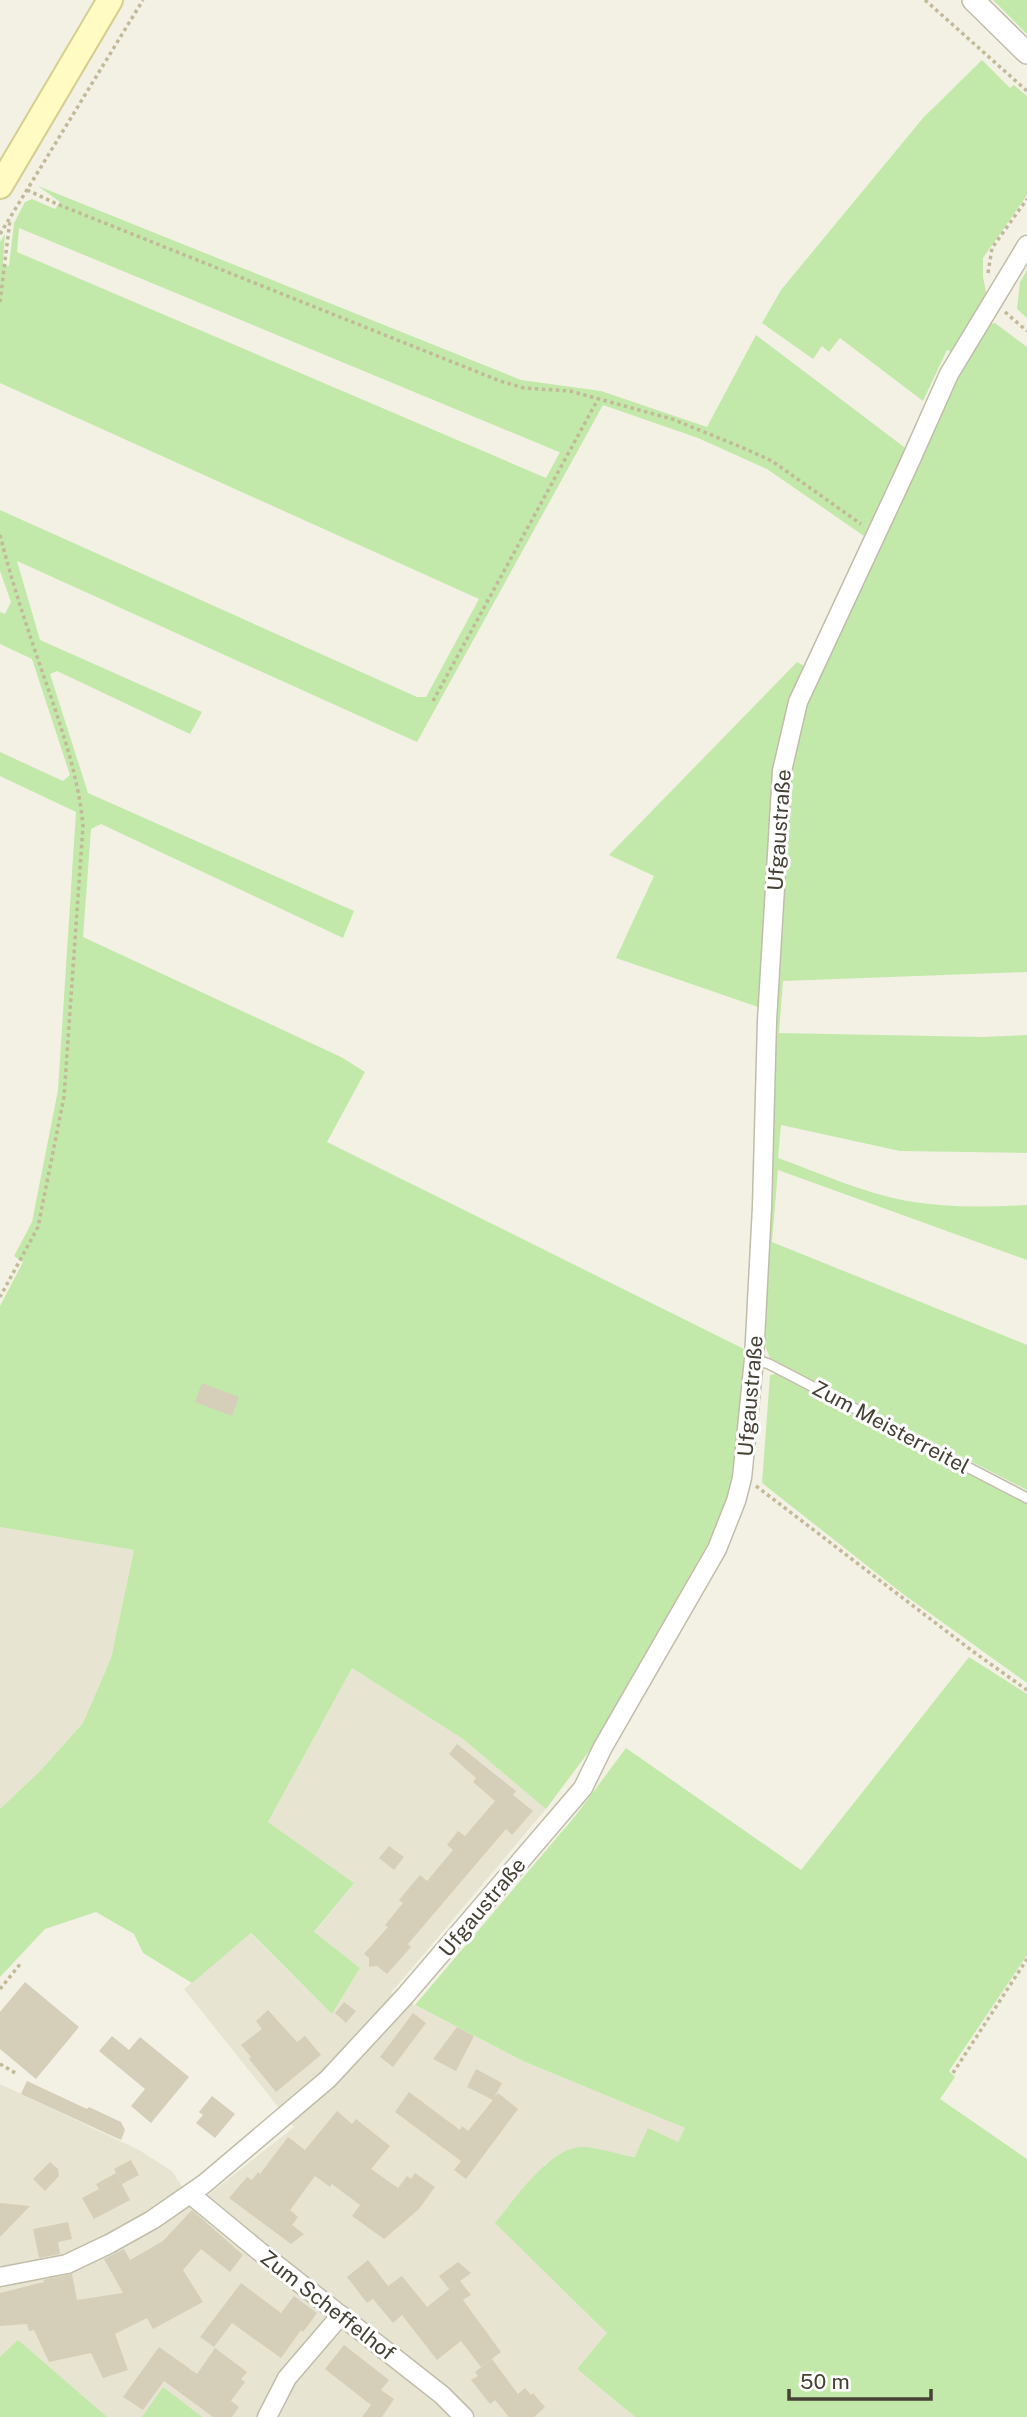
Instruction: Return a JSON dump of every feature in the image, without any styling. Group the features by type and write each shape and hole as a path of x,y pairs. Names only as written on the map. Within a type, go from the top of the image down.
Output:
{"main road":[{"path":"0,186 110,0"}],"street":[{"path":"973,0 1027,53"},
{"name":"Ufgaustraße","path":"0,2277 67,2264 152,2220 190,2194 279,2122 363,2044 583,1787 603,1746 717,1549 732,1513 742,1478 754,1359 766,1021 782,771 798,702 949,374 1027,245"},
{"name":"Zum Scheffelhof","path":"190,2194 259,2252 442,2395 464,2417"},
{"path":"267,2417 288,2378 341,2315"}],"lane":[{"name":"Zum Meisterreitel","path":"754,1359 769,1364 1027,1497"}],"path":[{"path":"0,234 144,0"},
{"path":"925,0 1027,91"},
{"path":"27,190 500,382 524,388 570,391 672,419 761,456 876,534"},
{"path":"0,302 10,220"},
{"path":"433,701 598,399"},
{"path":"0,535 10,575 72,764 81,797 83,826 64,1097 37,1227 0,1297"},
{"path":"742,1478 768,1493 1027,1690"},
{"path":"953,2073 1027,1959"},
{"path":"0,1989 21,1963"},
{"path":"0,2064 17,2074"}],"shaded area":[{"path":"0,1527 134,1550 111,1658 83,1723 41,1770 0,1809"},
{"path":"352,1668 463,1739 546,1809 391,1993 523,2061 685,2128 678,2142 635,2157 580,2147 544,2165 607,2334 577,2369 635,2417 0,2417 0,2084 139,2150 172,2171 194,2206 294,2127 184,1989 250,1933 332,2014 360,1968 314,1933 354,1883 268,1822"}],"green space":[{"path":"993,0 1027,0 1027,34"},
{"path":"982,60 1010,88 1014,85 1027,96 1027,195 983,258 987,297 952,352 947,350 923,401 840,338 829,352 822,346 813,359 762,323 781,290 923,118"},
{"path":"38,186 521,380 601,391 707,427 756,335 908,450 874,525 870,524 864,536 767,469 698,438 603,405 417,742 17,561 40,640 202,712 190,734 57,671 50,674 88,793 354,911 343,938 101,824 91,829 83,937 341,1057 365,1072 327,1142 744,1349 738,1465 726,1512 593,1746 546,1809 463,1739 352,1668 268,1822 354,1883 314,1932 360,1968 332,2014 251,1933 192,1983 143,1953 134,1934 96,1912 45,1929 0,1977 0,1809 41,1770 83,1723 111,1658 134,1550 0,1527 0,1306 23,1262 14,1256 32,1222 58,1090 76,812 0,776 0,752 63,781 70,775 32,659 0,644 0,612 5,614 11,602 0,571 0,510 417,697 426,697 479,599 0,383 0,242 5,234 3,264 9,266 14,223 25,202 32,199 55,209 60,202","holes":["19,228 560,452 546,478 17,252"]},
{"path":"1027,270 1027,318 1017,309 1020,282"},
{"path":"995,323 1027,347 1027,972 783,981 779,1033 983,1037 1027,1035 1027,1153 900,1151 781,1125 778,1158 858,1188 907,1201 967,1206 1027,1205 1027,1260 778,1170 772,1242 1027,1345 1027,1490 770,1358 764,1343 777,984 788,799 797,736 819,673 952,382 985,326"},
{"path":"797,662 804,666 786,718 761,1008 616,958 654,876 609,855"},
{"path":"776,1374 892,1436 1027,1502 1027,1683 903,1594 762,1483 770,1375"},
{"path":"969,1657 1027,1694 1027,1955 949,2071 955,2077 940,2099 1027,2159 1027,2417 635,2417 577,2369 607,2333 495,2223 544,2166 568,2150 586,2147 635,2157 648,2128 678,2142 685,2128 523,2061 415,2005 576,1815 626,1748 801,1870"},
{"path":"18,2340 107,2417 0,2417 0,2357"},
{"path":"163,2387 202,2417 142,2417"}],"building":[{"path":"202,1383 239,1397 232,1416 195,1402"},
{"path":"457,1744 516,1791 513,1795 533,1811 512,1835 506,1829 408,1944 411,1947 387,1974 377,1966 369,1967 369,1958 364,1954 388,1927 385,1925 403,1903 399,1900 420,1875 427,1881 453,1850 447,1845 458,1831 465,1836 495,1801 473,1782 476,1778 449,1754"},
{"path":"389,1846 404,1857 394,1870 379,1858"},
{"path":"25,1982 79,2027 36,2079 0,2049 0,2012"},
{"path":"344,2002 356,2011 346,2023 335,2013"},
{"path":"268,2010 297,2042 305,2036 321,2055 276,2092 241,2045 262,2029 256,2021"},
{"path":"413,2013 426,2023 393,2067 380,2057"},
{"path":"457,2027 474,2036 456,2071 433,2059"},
{"path":"112,2036 129,2050 140,2037 189,2077 151,2123 131,2106 145,2089 99,2051"},
{"path":"476,2069 502,2083 494,2098 498,2093 518,2109 466,2179 454,2170 461,2161 395,2112 409,2092 460,2130 462,2126 468,2131 493,2100 467,2087"},
{"path":"27,2081 121,2122 125,2130 121,2140 21,2094"},
{"path":"212,2096 235,2114 215,2138 196,2123 203,2115 199,2112"},
{"path":"337,2111 352,2124 356,2119 390,2146 371,2169 398,2188 407,2176 411,2179 415,2173 435,2187 419,2209 384,2239 352,2216 360,2205 332,2184 330,2187 315,2176 290,2210 298,2217 292,2225 304,2234 291,2244 229,2198 247,2177 252,2180 258,2172 260,2174 288,2137 305,2150"},
{"path":"131,2160 139,2175 122,2184 114,2169"},
{"path":"50,2162 58,2169 59,2176 45,2191 33,2179"},
{"path":"116,2173 130,2200 94,2219 82,2198 99,2189 96,2184"},
{"path":"0,2203 30,2206 0,2237"},
{"path":"192,2210 243,2255 230,2272 201,2249 183,2270 203,2302 153,2329 147,2318 115,2334 128,2370 103,2378 91,2353 49,2362 34,2330 29,2331 27,2324 0,2326 0,2293 44,2282 43,2280 72,2274 77,2300 123,2293 104,2259 124,2249 130,2260 163,2241"},
{"path":"68,2222 72,2239 58,2242 60,2254 39,2258 33,2229"},
{"path":"368,2260 388,2286 402,2276 427,2307 457,2283 449,2289 439,2276 458,2262 471,2273 460,2281 471,2295 463,2300 501,2352 481,2367 461,2341 437,2360 402,2315 393,2323 373,2299 367,2303 347,2277"},
{"path":"241,2283 281,2313 294,2296 317,2313 281,2358 232,2323 214,2347 200,2337"},
{"path":"344,2345 389,2380 381,2390 394,2399 382,2417 362,2417 371,2405 325,2369"},
{"path":"159,2347 197,2374 215,2348 247,2372 241,2379 245,2382 231,2401 239,2407 232,2417 213,2417 164,2381 143,2410 123,2397"},
{"path":"492,2359 518,2394 525,2388 545,2407 534,2417 509,2417 495,2400 490,2404 471,2380 478,2376 475,2372"}]}
